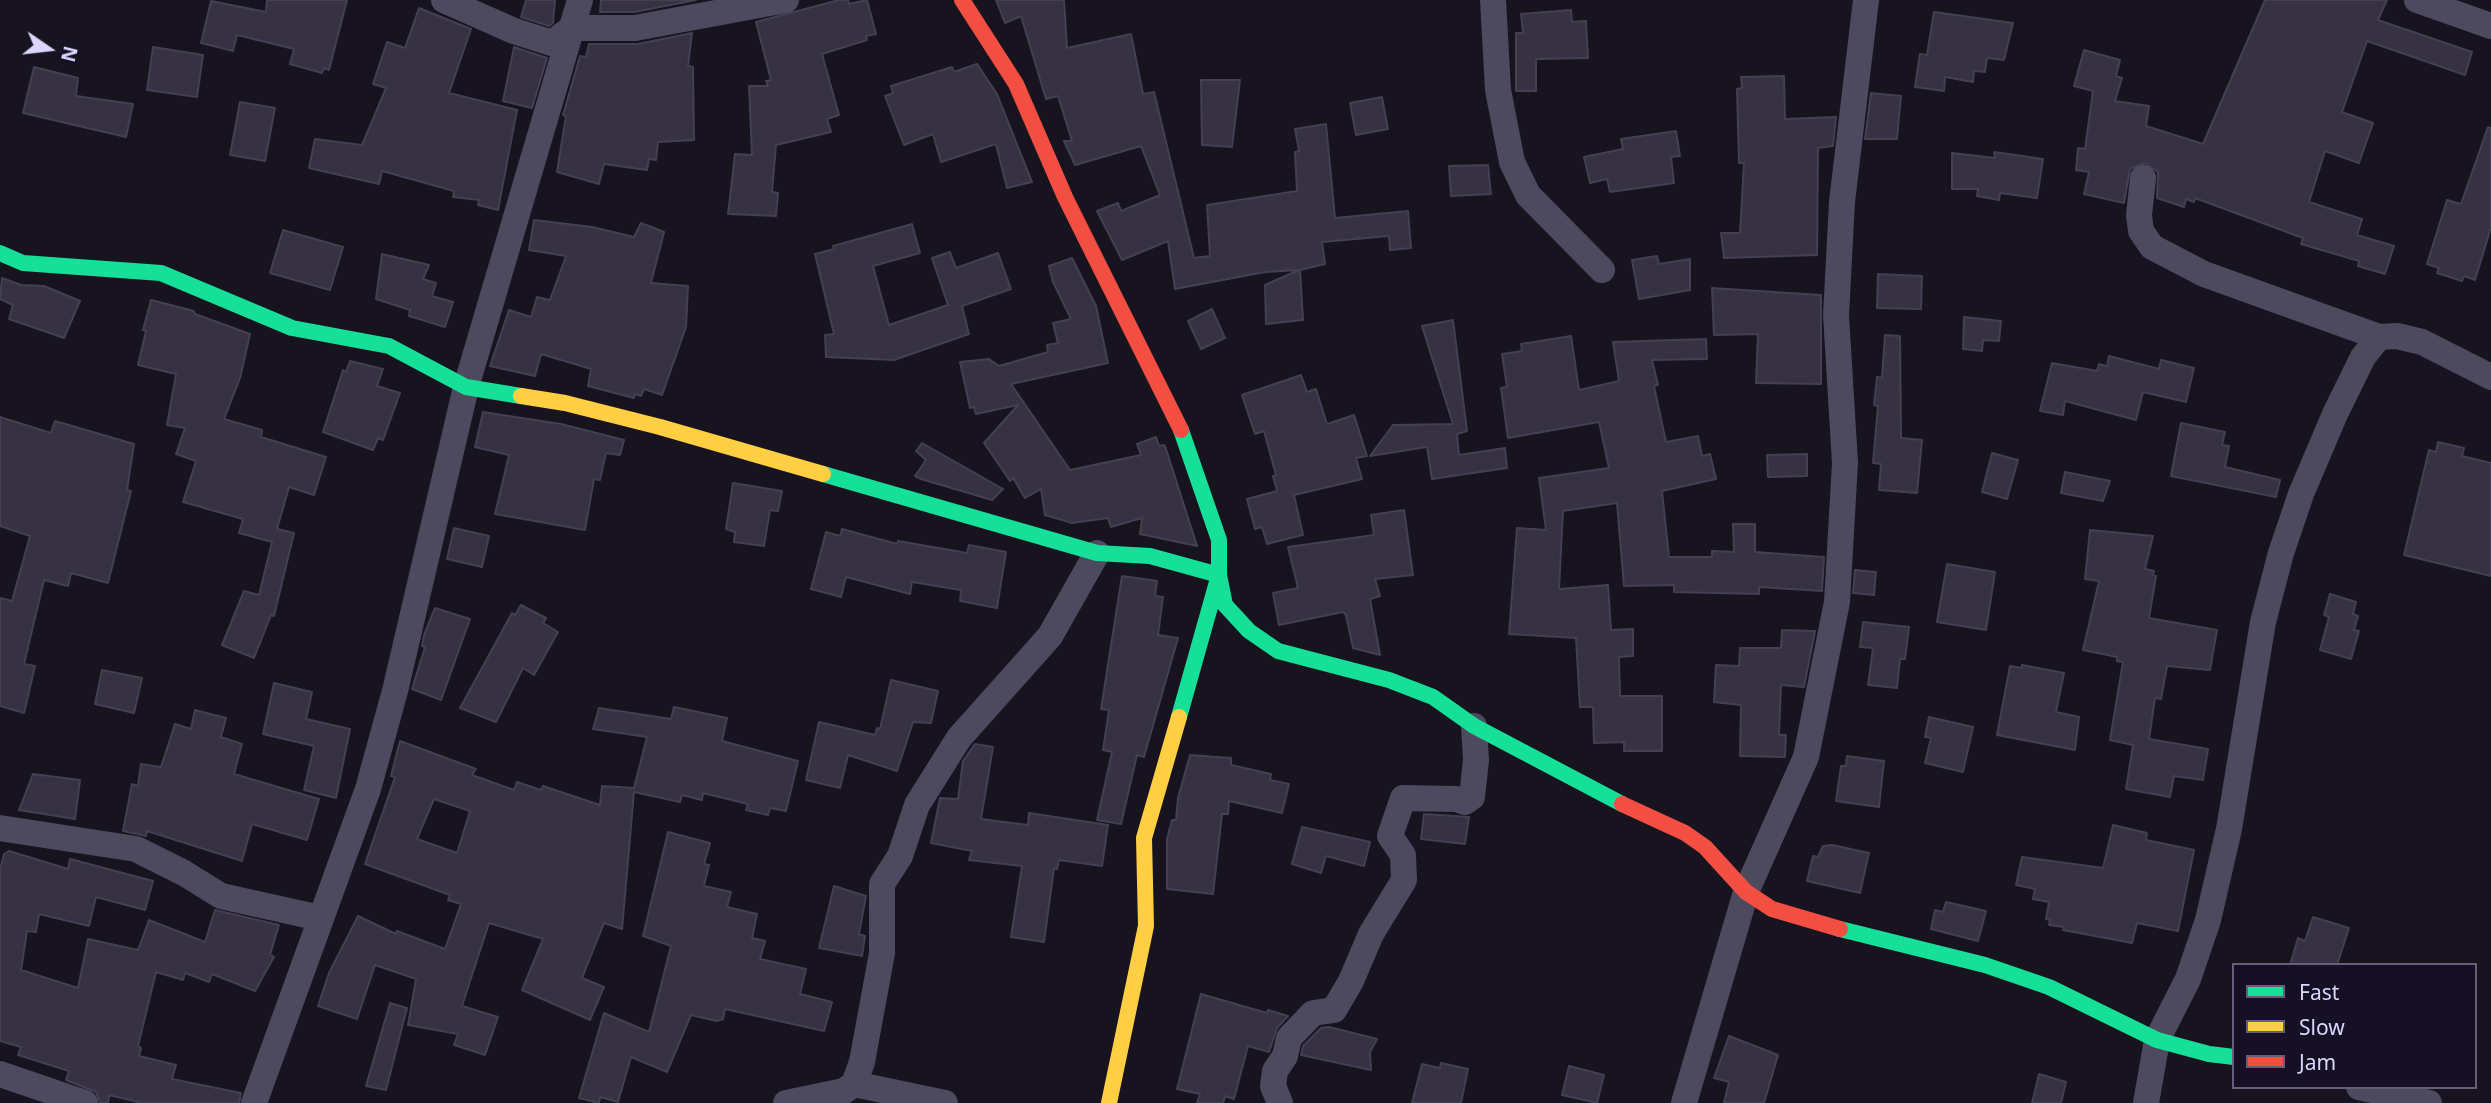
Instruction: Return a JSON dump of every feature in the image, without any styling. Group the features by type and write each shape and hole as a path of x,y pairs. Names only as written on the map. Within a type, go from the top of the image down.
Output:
{"street":[{"path":"444,0 514,31 552,43 572,28 635,28 786,0"},
{"path":"254,1103 368,789 396,691 466,387 580,0"},
{"path":"962,0 1016,84 1065,198 1186,441 1219,540 1219,575 1225,605 1234,617 1278,650 1410,687 1433,697 1474,726 1615,801 1685,834 1705,847 1746,892 1759,902 1789,915 1985,965 2029,980 2157,1040 2199,1052 2232,1057"},
{"path":"1493,0 1498,90 1511,162 1528,195 1602,270"},
{"path":"1684,1103 1746,892 1806,757 1837,602 1845,463 1836,316 1842,202 1866,0"},
{"path":"2417,0 2491,26"},
{"path":"2143,178 2139,215 2141,231 2152,247 2204,274 2379,337 2398,336 2422,342 2491,377"},
{"path":"0,253 23,263 161,273 292,328 389,346 466,387 565,403 660,427 1097,553 1150,556 1219,575"},
{"path":"2146,1103 2157,1040 2188,979 2208,920 2229,829 2263,622 2293,513 2363,357 2379,337"},
{"path":"786,1103 844,1091 854,1084 862,1062 882,953 882,884 900,856 917,805 959,738 1051,636 1097,553"},
{"path":"1110,1103 1146,926 1144,838 1219,575"},
{"path":"1280,1103 1273,1086 1275,1071 1285,1056 1289,1038 1313,1013 1334,1010 1351,981 1371,934 1404,880 1403,855 1390,835 1403,798 1456,799 1465,802 1472,797 1476,760 1474,726"},
{"path":"0,828 136,849 184,873 221,896 320,918"},
{"path":"0,1074 85,1103"},
{"path":"854,1084 945,1103"},
{"path":"2368,1089 2429,1103"}],"building":[{"path":"267,0 347,0 329,70 324,68 322,73 290,64 294,49 237,35 233,51 201,43 211,1 266,12"},
{"path":"526,0 555,0 553,23 549,26 521,17"},
{"path":"601,0 696,0 634,12 600,12"},
{"path":"848,0 849,4 867,0 876,34 866,36 867,40 822,54 839,115 827,119 831,132 776,145 772,192 778,193 776,216 728,214 735,154 752,155 749,86 768,86 766,81 771,80 756,22"},
{"path":"996,0 1064,0 1067,48 1131,34 1143,94 1154,92 1194,258 1210,256 1207,205 1297,191 1295,152 1299,151 1295,129 1326,124 1335,218 1408,211 1411,248 1390,250 1389,236 1322,242 1325,264 1300,270 1303,320 1266,324 1265,285 1299,270 1265,272 1175,289 1168,241 1122,260 1097,211 1118,203 1121,211 1160,195 1141,146 1075,165 1064,141 1072,141 1058,96 1046,99 1021,16 1005,23"},
{"path":"2265,0 2387,0 2378,20 2472,52 2465,75 2367,41 2342,112 2373,123 2359,163 2325,151 2309,202 2362,219 2357,235 2394,246 2385,274 2358,266 2359,261 2301,244 2303,238 2195,198 2194,202 2186,199 2184,207 2157,198 2158,172 2145,163 2130,169 2124,203 2084,194 2089,172 2076,170 2078,148 2085,149 2093,91 2074,86 2084,50 2120,60 2116,76 2122,78 2115,101 2149,106 2146,126 2203,144"},
{"path":"419,8 471,29 449,93 517,110 498,210 478,205 479,200 453,197 454,191 382,171 379,184 309,168 315,139 362,145 386,88 373,84 387,42 405,48"},
{"path":"1571,10 1572,22 1586,21 1588,58 1536,59 1536,91 1516,91 1516,33 1523,33 1521,14"},
{"path":"1934,12 2013,23 2004,60 1987,58 1985,72 1974,71 1973,82 1945,77 1944,91 1915,87 1920,54 1927,55"},
{"path":"692,33 688,66 693,67 694,140 658,142 656,160 649,159 647,170 604,164 599,184 557,172 566,116 563,115 580,56 586,57 589,44 638,44"},
{"path":"153,47 203,55 197,97 147,90"},
{"path":"514,47 547,58 532,108 503,101"},
{"path":"977,64 997,94 1032,182 1007,188 996,144 941,162 933,134 904,145 885,96 893,93 891,86 952,67 954,72"},
{"path":"34,67 78,78 76,96 133,104 126,137 23,113"},
{"path":"1784,76 1785,119 1836,117 1833,146 1818,148 1817,255 1724,258 1721,233 1740,233 1744,163 1739,163 1737,89 1742,88 1741,77"},
{"path":"1201,80 1240,80 1232,147 1202,145"},
{"path":"1871,93 1901,96 1897,139 1865,139"},
{"path":"1382,97 1388,129 1356,135 1350,103"},
{"path":"240,102 275,108 265,161 230,155"},
{"path":"2488,127 2491,128 2491,227 2475,280 2464,276 2462,281 2437,273 2439,268 2427,264 2447,200 2461,204"},
{"path":"1676,131 1680,156 1671,157 1674,183 1610,192 1607,179 1590,183 1584,157 1623,149 1621,139"},
{"path":"1994,152 2043,159 2037,198 2000,193 1999,200 1977,196 1978,189 1952,189 1952,153 1995,158"},
{"path":"1488,165 1491,194 1451,196 1449,166"},
{"path":"534,220 592,227 634,237 641,223 664,232 651,283 688,286 686,327 662,395 644,389 641,396 635,394 634,398 588,386 591,369 541,354 535,376 490,366 509,310 531,317 537,297 550,300 566,256 529,250"},
{"path":"912,224 920,253 873,266 889,325 948,305 932,258 950,252 956,268 998,253 1011,289 962,306 969,334 894,360 826,357 825,335 834,334 815,254 834,249 833,246"},
{"path":"283,230 343,247 330,290 270,273"},
{"path":"382,254 429,265 423,279 436,283 432,296 453,302 445,327 409,316 410,310 376,299"},
{"path":"1657,256 1659,264 1690,259 1690,290 1639,299 1632,260"},
{"path":"1072,258 1096,306 1108,363 1011,384 1070,470 1141,455 1137,444 1156,437 1159,446 1164,445 1166,449 1197,546 1140,534 1142,518 1111,527 1108,518 1072,523 1045,515 1041,489 1025,498 1013,478 1010,481 984,443 1018,405 976,414 974,407 970,408 960,362 989,359 999,366 1048,352 1047,345 1058,343 1053,323 1071,319 1053,282 1049,266"},
{"path":"1878,274 1922,276 1921,309 1877,308"},
{"path":"2,278 21,285 44,286 80,301 64,338 9,319 13,305 0,299"},
{"path":"1712,288 1821,295 1821,384 1756,383 1758,334 1714,335"},
{"path":"151,300 194,311 195,314 250,334 240,378 224,419 262,430 261,437 326,457 314,495 289,487 277,529 294,533 274,616 271,615 254,658 222,645 244,591 259,595 272,542 239,533 243,519 183,502 196,461 176,454 185,428 167,425 176,374 138,365"},
{"path":"1212,309 1225,338 1201,349 1188,321"},
{"path":"1964,317 2001,321 1999,341 1983,340 1982,351 1963,349"},
{"path":"1453,320 1467,431 1457,434 1459,455 1505,448 1507,468 1432,479 1427,447 1370,456 1393,425 1453,424 1422,326"},
{"path":"1885,335 1900,336 1901,438 1922,440 1917,493 1879,490 1881,464 1873,463 1878,406 1874,405 1877,377 1882,378"},
{"path":"1571,336 1579,390 1619,381 1613,342 1706,339 1707,359 1652,360 1658,385 1654,386 1666,442 1698,436 1702,456 1710,454 1716,479 1662,491 1669,557 1712,557 1712,551 1734,552 1733,524 1755,524 1755,552 1824,557 1822,591 1759,587 1759,594 1674,592 1674,585 1624,586 1617,503 1563,511 1559,589 1608,585 1611,630 1633,629 1633,656 1619,657 1620,696 1662,696 1662,751 1624,751 1624,742 1594,743 1593,707 1580,707 1576,638 1509,634 1517,528 1546,530 1539,478 1609,468 1599,422 1508,438 1501,388 1507,387 1502,354 1522,351 1521,344"},
{"path":"2109,356 2159,369 2161,360 2194,368 2186,402 2143,392 2136,420 2065,401 2063,415 2040,411 2052,363 2097,371 2099,364 2107,366"},
{"path":"350,361 383,369 377,386 400,393 383,440 378,438 373,450 323,432 343,370 346,372"},
{"path":"1301,375 1307,392 1316,389 1327,424 1354,415 1367,456 1356,458 1362,479 1294,495 1303,535 1267,544 1262,527 1255,529 1247,499 1277,491 1273,476 1276,475 1264,431 1255,434 1242,395"},
{"path":"483,412 561,424 624,440 620,455 606,453 600,480 594,479 585,530 495,514 509,455 475,447"},
{"path":"0,417 51,433 55,421 134,444 127,490 131,491 108,583 71,573 68,586 44,580 24,664 35,666 24,713 0,706 0,598 12,601 30,536 0,526"},
{"path":"2181,423 2225,432 2222,445 2229,446 2225,467 2280,480 2276,497 2171,476"},
{"path":"2438,442 2464,448 2462,456 2491,463 2491,576 2404,555 2429,450 2436,452"},
{"path":"922,443 1003,489 992,500 915,476 926,460 916,451"},
{"path":"1992,453 2018,460 2007,499 1982,492"},
{"path":"1807,454 1807,476 1768,477 1767,455"},
{"path":"2065,472 2110,481 2103,501 2061,493"},
{"path":"733,483 782,491 778,511 770,510 764,546 734,542 735,532 726,529"},
{"path":"1404,510 1413,575 1375,579 1380,596 1370,599 1380,655 1353,648 1343,612 1279,625 1273,593 1298,588 1288,547 1374,535 1371,515"},
{"path":"454,528 489,536 482,567 447,559"},
{"path":"842,529 897,544 898,541 967,553 969,545 1006,552 997,608 960,601 961,590 912,582 910,594 846,577 841,597 811,589 826,532 840,536"},
{"path":"2090,530 2153,536 2145,569 2154,571 2153,575 2156,576 2149,618 2217,630 2210,670 2167,666 2161,699 2155,698 2149,739 2208,749 2203,780 2174,776 2170,797 2126,789 2133,745 2110,740 2123,662 2117,661 2117,657 2083,650 2099,581 2085,579"},
{"path":"1947,564 1995,572 1986,630 1937,622"},
{"path":"1855,570 1876,572 1874,595 1853,593"},
{"path":"1122,576 1157,581 1155,596 1163,597 1158,635 1178,638 1144,757 1137,755 1121,824 1097,820 1112,752 1103,750 1109,710 1101,709"},
{"path":"2330,594 2356,602 2353,614 2358,616 2354,630 2359,631 2351,659 2320,650 2329,617 2324,615"},
{"path":"521,605 546,618 543,623 558,632 534,675 523,668 496,722 460,708 512,613 515,615"},
{"path":"435,608 470,619 441,700 412,689 425,647 422,646 424,635"},
{"path":"1863,622 1909,627 1905,659 1900,659 1897,688 1868,685 1873,648 1860,647"},
{"path":"1782,630 1815,631 1804,687 1781,685 1779,735 1786,735 1785,757 1740,756 1741,705 1714,702 1716,665 1739,666 1740,648 1781,648"},
{"path":"2022,665 2064,673 2056,712 2079,717 2075,750 1997,735 2010,666 2022,668"},
{"path":"102,670 142,678 134,713 95,704"},
{"path":"891,680 938,691 931,723 913,722 897,771 848,755 840,788 806,780 819,722 875,735 877,728 880,729"},
{"path":"274,683 312,692 306,719 350,729 336,798 304,790 314,746 263,734"},
{"path":"674,707 727,718 722,741 798,761 786,811 770,808 768,815 746,810 748,804 703,793 702,800 682,795 680,802 634,792 622,929 604,923 582,978 604,987 590,1020 522,990 543,939 489,923 462,1006 498,1017 485,1055 454,1045 458,1034 408,1025 416,979 375,965 357,1019 318,1006 329,973 358,916 396,934 397,931 445,949 461,904 448,900 450,895 365,864 395,777 391,776 400,741 476,769 472,775 514,790 517,782 541,790 543,786 600,805 602,786 634,788 647,737 593,729 599,708 671,719","holes":["434,799 470,811 457,853 417,839"]},
{"path":"195,710 226,718 221,737 242,744 234,774 319,799 307,840 252,824 242,861 147,831 146,836 123,831 132,784 138,786 141,764 161,767 175,724 191,729"},
{"path":"1929,717 1973,727 1963,772 1925,763 1931,738 1925,737"},
{"path":"975,744 993,747 981,819 1028,825 1029,813 1108,825 1102,866 1059,860 1057,869 1054,868 1044,942 1011,937 1022,866 969,860 972,851 931,843 940,798 958,799 963,761"},
{"path":"1190,755 1231,758 1231,765 1271,774 1270,780 1289,784 1282,813 1229,801 1228,814 1222,814 1213,894 1167,889 1167,839 1172,820 1176,820 1178,798"},
{"path":"1847,756 1884,761 1879,807 1836,801 1841,766 1846,766"},
{"path":"33,774 80,780 75,819 19,810"},
{"path":"1424,814 1469,817 1465,844 1421,839"},
{"path":"2113,825 2147,833 2146,840 2194,850 2178,931 2137,923 2132,943 2063,930 2064,927 2049,925 2050,920 2046,919 2049,902 2033,899 2035,889 2016,885 2022,857 2103,868"},
{"path":"1302,827 1370,842 1364,866 1326,856 1321,873 1292,864"},
{"path":"668,832 710,843 704,864 709,865 704,886 731,892 727,907 757,914 752,938 765,941 760,959 806,969 800,994 832,1002 824,1031 725,1009 723,1019 717,1021 691,1015 667,1072 631,1057 618,1102 600,1097 599,1103 579,1098 604,1013 649,1032 671,946 643,936"},
{"path":"1832,845 1869,853 1860,893 1807,881 1813,856 1818,857 1823,846"},
{"path":"9,851 68,869 70,859 153,881 145,910 96,897 89,926 39,914 36,932 27,931 21,970 78,988 88,939 138,950 149,920 205,942 215,910 279,925 270,955 274,957 255,991 212,974 209,982 185,973 183,980 156,972 138,1046 141,1048 139,1056 176,1065 172,1079 241,1093 239,1103 142,1103 109,1095 108,1103 100,1103 96,1092 66,1080 69,1071 18,1055 21,1047 0,1041 0,870 4,854"},
{"path":"834,886 866,896 859,934 865,936 862,956 819,948"},
{"path":"1946,902 1986,911 1978,941 1931,929 1935,910 1943,912"},
{"path":"2313,917 2349,928 2338,963 2291,963 2298,938 2305,941"},
{"path":"1201,994 1267,1013 1268,1010 1288,1016 1277,1028 1269,1052 1248,1046 1234,1099 1225,1096 1223,1103 1197,1103 1200,1094 1177,1089"},
{"path":"390,1003 407,1008 386,1090 366,1086"},
{"path":"1329,1027 1377,1039 1370,1052 1371,1070 1301,1055 1303,1046 1321,1028"},
{"path":"1729,1036 1778,1055 1764,1103 1724,1103 1729,1082 1714,1078"},
{"path":"1441,1063 1468,1069 1461,1103 1412,1103 1422,1064 1440,1068"},
{"path":"1569,1066 1604,1075 1597,1103 1562,1095"},
{"path":"2039,1074 2066,1082 2061,1103 2032,1103"}],"traffic: fast":[{"path":"0,253 23,263 161,273 292,328 389,346 466,387 521,396"},
{"path":"1181,430 1219,540 1219,575 1225,605 1249,631 1278,651 1389,680 1433,697 1474,726 1622,804"},
{"path":"823,474 1097,553 1150,556 1219,575 1179,717"},
{"path":"1840,929 1985,965 2049,987 2157,1040 2209,1054 2232,1057"}],"traffic: slow":[{"path":"521,396 565,403 660,427 823,474"},
{"path":"1109,1103 1146,926 1144,838 1179,717"}],"traffic: jam":[{"path":"962,0 1016,84 1065,197 1181,430"},
{"path":"1622,804 1685,833 1705,847 1746,892 1772,909 1840,929"}]}
